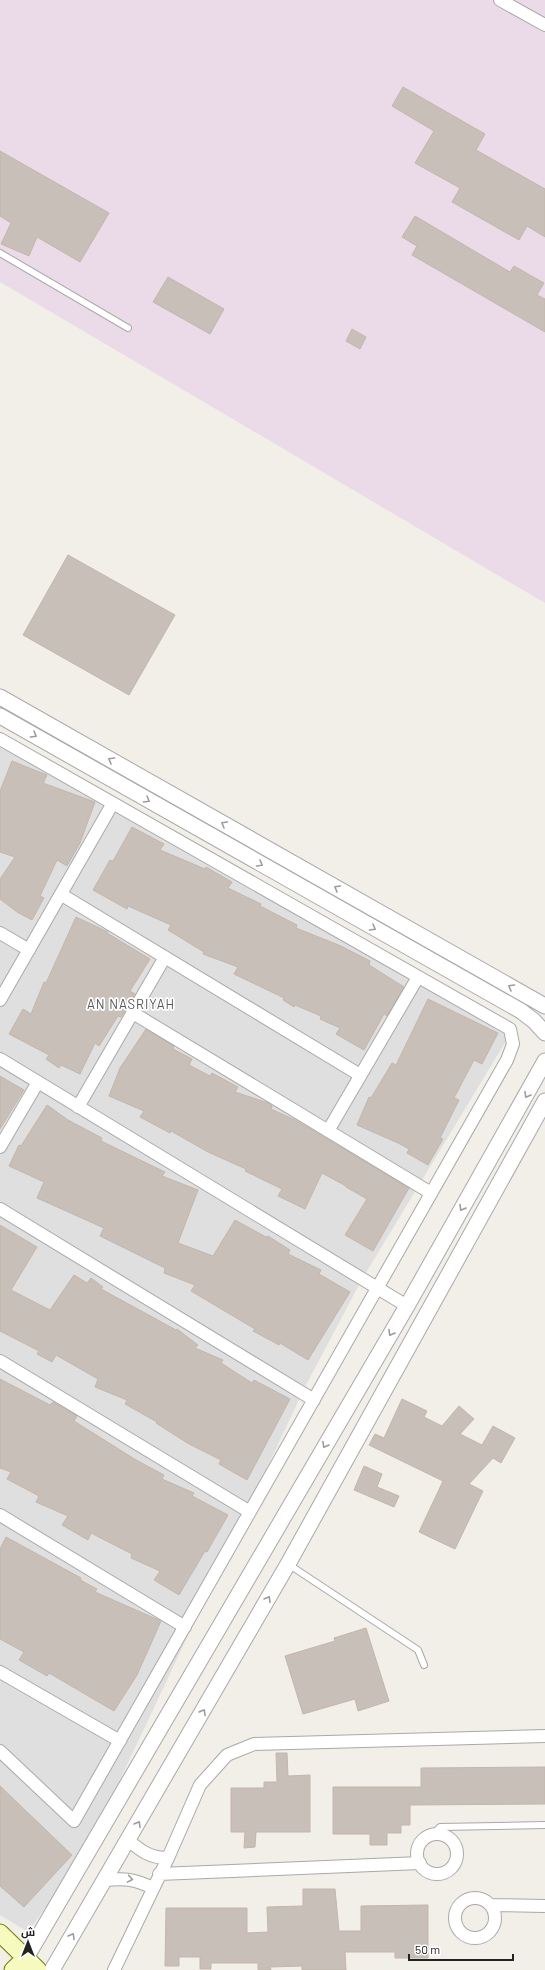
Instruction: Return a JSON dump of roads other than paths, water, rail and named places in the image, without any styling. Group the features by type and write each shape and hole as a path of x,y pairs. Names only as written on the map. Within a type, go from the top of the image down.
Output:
{"main road":[{"path":"0,1933 32,1964 12,1970"}],"street":[{"path":"500,0 545,25"},
{"path":"0,697 545,1006"},
{"path":"0,716 521,1011 534,1021 545,1033"},
{"path":"0,739 510,1029 513,1044 507,1060 74,1821 0,1751"},
{"path":"0,1000 62,895 113,803"},
{"path":"62,895 360,1075"},
{"path":"0,933 29,950"},
{"path":"78,1107 165,957"},
{"path":"328,1131 418,977"},
{"path":"132,1013 431,1194"},
{"path":"0,1059 407,1306"},
{"path":"32,1964 545,1061"},
{"path":"0,1147 38,1082"},
{"path":"52,1970 288,1564 545,1101"},
{"path":"0,1209 314,1400"},
{"path":"0,1360 250,1512"},
{"path":"0,1515 185,1627"},
{"path":"0,1672 120,1741"},
{"path":"114,1970 168,1858 200,1785 227,1756 254,1744 545,1736"},
{"path":"433,1834 439,1834 451,1839 457,1850 456,1862 452,1867 441,1873 429,1872 420,1863 417,1851 419,1845 427,1836 433,1834"},
{"path":"128,1840 142,1852 156,1858 168,1858"},
{"path":"159,1874 420,1863"},
{"path":"105,1880 123,1878 134,1880 153,1888"},
{"path":"492,1905 545,1906"}],"lane":[{"path":"0,253 128,328"},
{"path":"288,1564 418,1650 424,1665"},
{"path":"433,1834 440,1827 545,1825"}],"district":[{"name":"AN NASRIYAH","path":"131,1004"}]}
